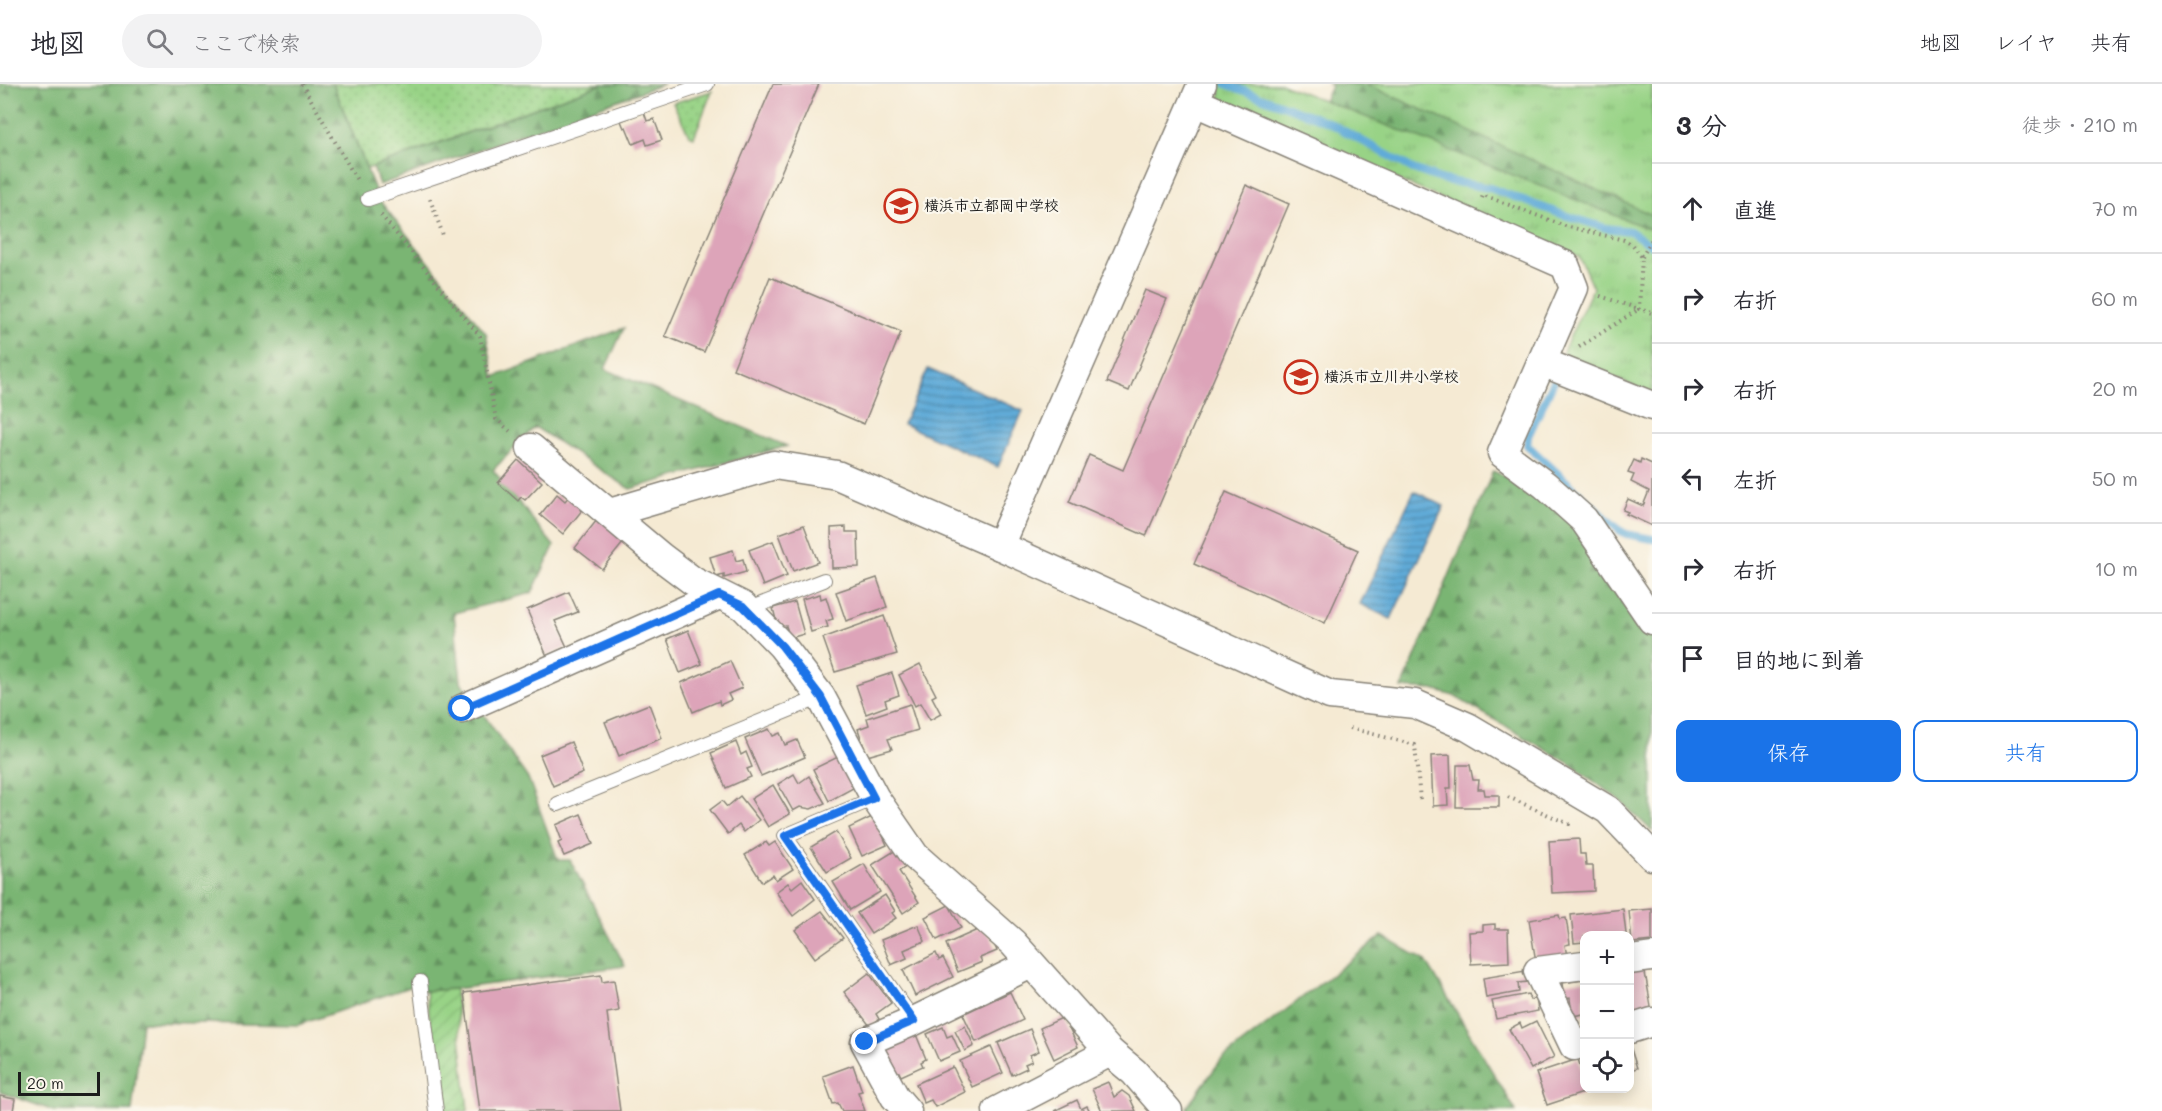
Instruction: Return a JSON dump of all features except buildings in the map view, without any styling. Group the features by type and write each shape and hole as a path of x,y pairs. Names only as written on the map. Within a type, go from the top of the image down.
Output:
{"street":[{"path":"1000,546 1198,93 1565,265 1574,288 1546,364 1502,453 1545,485 1584,520 1652,620"},
{"path":"1546,364 1652,406"},
{"path":"531,448 693,581 746,609 782,646 821,697 874,798 915,856 1013,943 1110,1052 1134,1072 1168,1111"},
{"path":"610,513 774,465 837,475 1330,695 1415,704 1468,727 1608,810 1652,856"},
{"path":"462,709 719,595"},
{"path":"1634,959 1652,957"},
{"path":"907,1111 895,1097 865,1042 914,1021 1031,964"},
{"path":"1580,966 1538,971 1574,1046 1580,1044"},
{"path":"1634,1027 1652,1022"},
{"path":"997,1111 1110,1052"}],"lane":[{"path":"368,199 707,84"},
{"path":"746,609 824,580"},
{"path":"558,804 821,697"},
{"path":"874,798 785,836 914,1021"},
{"path":"420,982 436,1111"}],"path":[{"path":"302,84 368,199 480,336 496,419 531,448"},
{"path":"1642,257 1652,239"},
{"path":"1546,364 1638,309 1574,288"},
{"path":"1350,727 1415,745 1420,800"},
{"path":"1508,797 1569,824"}],"green space":[{"path":"0,84 333,84 379,200 486,333 494,377 624,328 605,369 787,446 630,489 535,427 493,470 554,546 532,593 454,613 461,682 529,780 558,860 570,860 625,966 455,989 426,991 412,986 298,1025 142,1022 132,1111 54,1111 0,1092"},
{"path":"333,84 602,84 367,169"},
{"path":"602,84 663,84 379,185 373,167"},
{"path":"1220,84 1282,84 1652,230 1652,394 1565,357 1563,352 1565,347 1593,288 1579,256 1220,103"},
{"path":"1328,84 1652,84 1652,230 1324,101 1331,86"},
{"path":"1366,84 1652,84 1652,215"},
{"path":"712,91 694,137 689,135 673,103"},
{"path":"1493,471 1539,493 1580,527 1652,632 1652,831 1618,799 1567,762 1454,696 1433,690 1402,688"},
{"path":"1382,936 1426,961 1516,1111 1188,1111 1187,1107 1221,1060"},
{"path":"455,989 468,1111 442,1111 426,991"}],"water":[{"path":"928,369 1023,411 998,467 903,424"},
{"path":"1414,491 1444,506 1391,619 1360,604"}],"waterway":[{"path":"1226,84 1328,122 1413,169 1443,180 1490,188 1606,228 1630,231 1652,246"},
{"path":"1554,381 1528,436 1527,445 1619,530 1626,534 1652,539"}],"place":[{"name":"横浜市立都岡中学校","path":"901,206"},
{"name":"横浜市立川井小学校","path":"1301,377"}],"route":[{"path":"462,709 719,595 743,606 782,646 821,697 874,798 785,836 914,1021 865,1042"}]}
